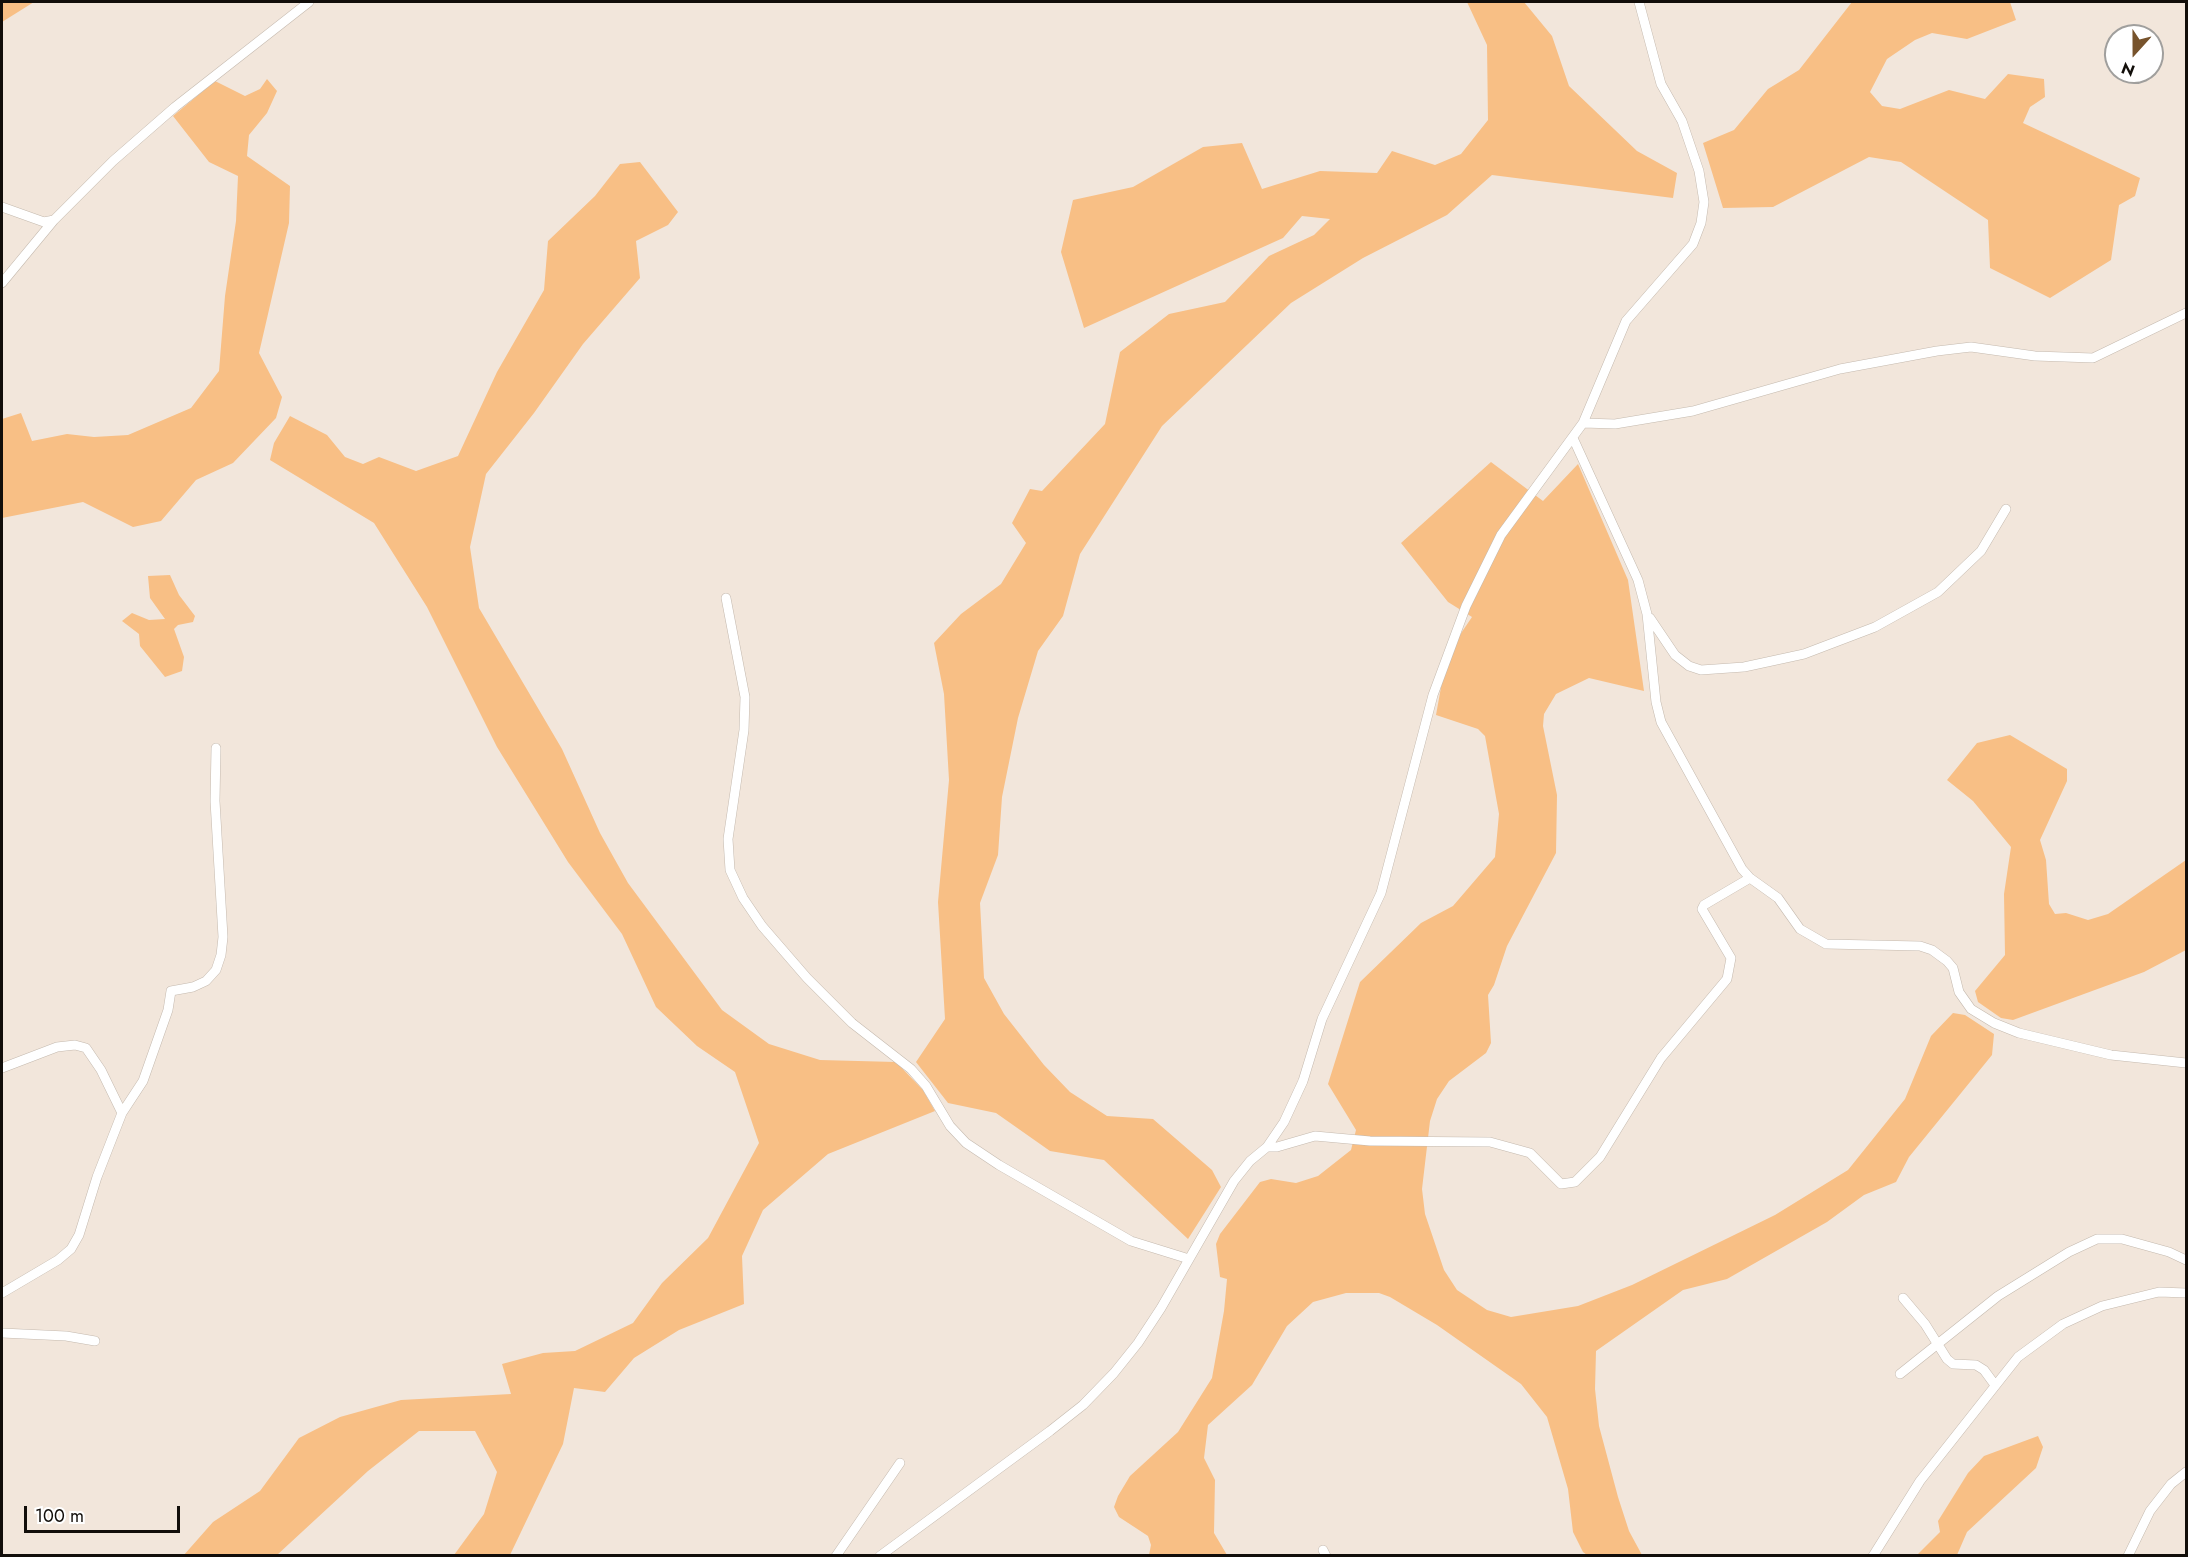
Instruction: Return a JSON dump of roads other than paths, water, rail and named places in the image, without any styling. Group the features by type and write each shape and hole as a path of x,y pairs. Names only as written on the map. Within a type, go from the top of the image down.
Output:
{"street":[{"path":"2,283 54,220 113,161 175,107 309,2"},
{"path":"880,1556 1083,1405 1138,1343 1234,1181 1250,1161 1267,1147 1284,1122 1303,1081 1322,1019 1381,892 1433,695 1466,606 1501,535 1583,423 1626,321 1693,244 1701,223 1704,202 1699,171 1682,121 1661,84 1639,2"},
{"path":"2,207 36,220 54,220"},
{"path":"1583,423 1615,424 1683,413 1840,369 1913,354 1971,347 2035,356 2093,358 2187,313"},
{"path":"1573,438 1638,580 1647,614 1656,702 1661,722 1737,860 1750,878 1778,897 1800,929 1826,944 1920,946 1932,950 1947,960 1953,968 1959,992 1971,1009 1994,1023 2046,1041 2111,1055 2187,1063"},
{"path":"1647,614 1675,655 1689,666 1701,670 1744,667 1804,654 1875,627 1938,592 1981,551 2006,510"},
{"path":"726,598 745,697 744,730 728,839 730,870 743,898 762,926 807,978 852,1023 910,1069 926,1086 950,1126 966,1143 999,1165 1131,1241 1189,1259"},
{"path":"2,1293 58,1260 71,1249 79,1235 97,1177 122,1113 143,1081 168,1010 171,991 193,987 206,981 216,970 221,955 216,748"},
{"path":"1267,1147 1277,1147 1315,1136 1370,1141 1490,1142 1530,1153 1561,1184 1575,1182 1600,1156 1661,1059 1727,979 1731,958 1725,944 1702,909 1704,905 1750,878"},
{"path":"2,1068 57,1047 75,1045 86,1048 101,1070 122,1113"},
{"path":"1900,1374 1998,1296 2069,1252 2097,1239 2122,1239 2169,1252 2187,1260"},
{"path":"1872,1556 1920,1481 2018,1357 2063,1324 2102,1306 2159,1292 2187,1293"},
{"path":"1903,1298 1925,1324 1937,1345 1953,1364 1969,1363 1984,1370 1995,1385"},
{"path":"2,1333 66,1336 95,1341"},
{"path":"836,1556 900,1463"},
{"path":"2128,1556 2150,1510 2170,1484 2187,1473"}]}
